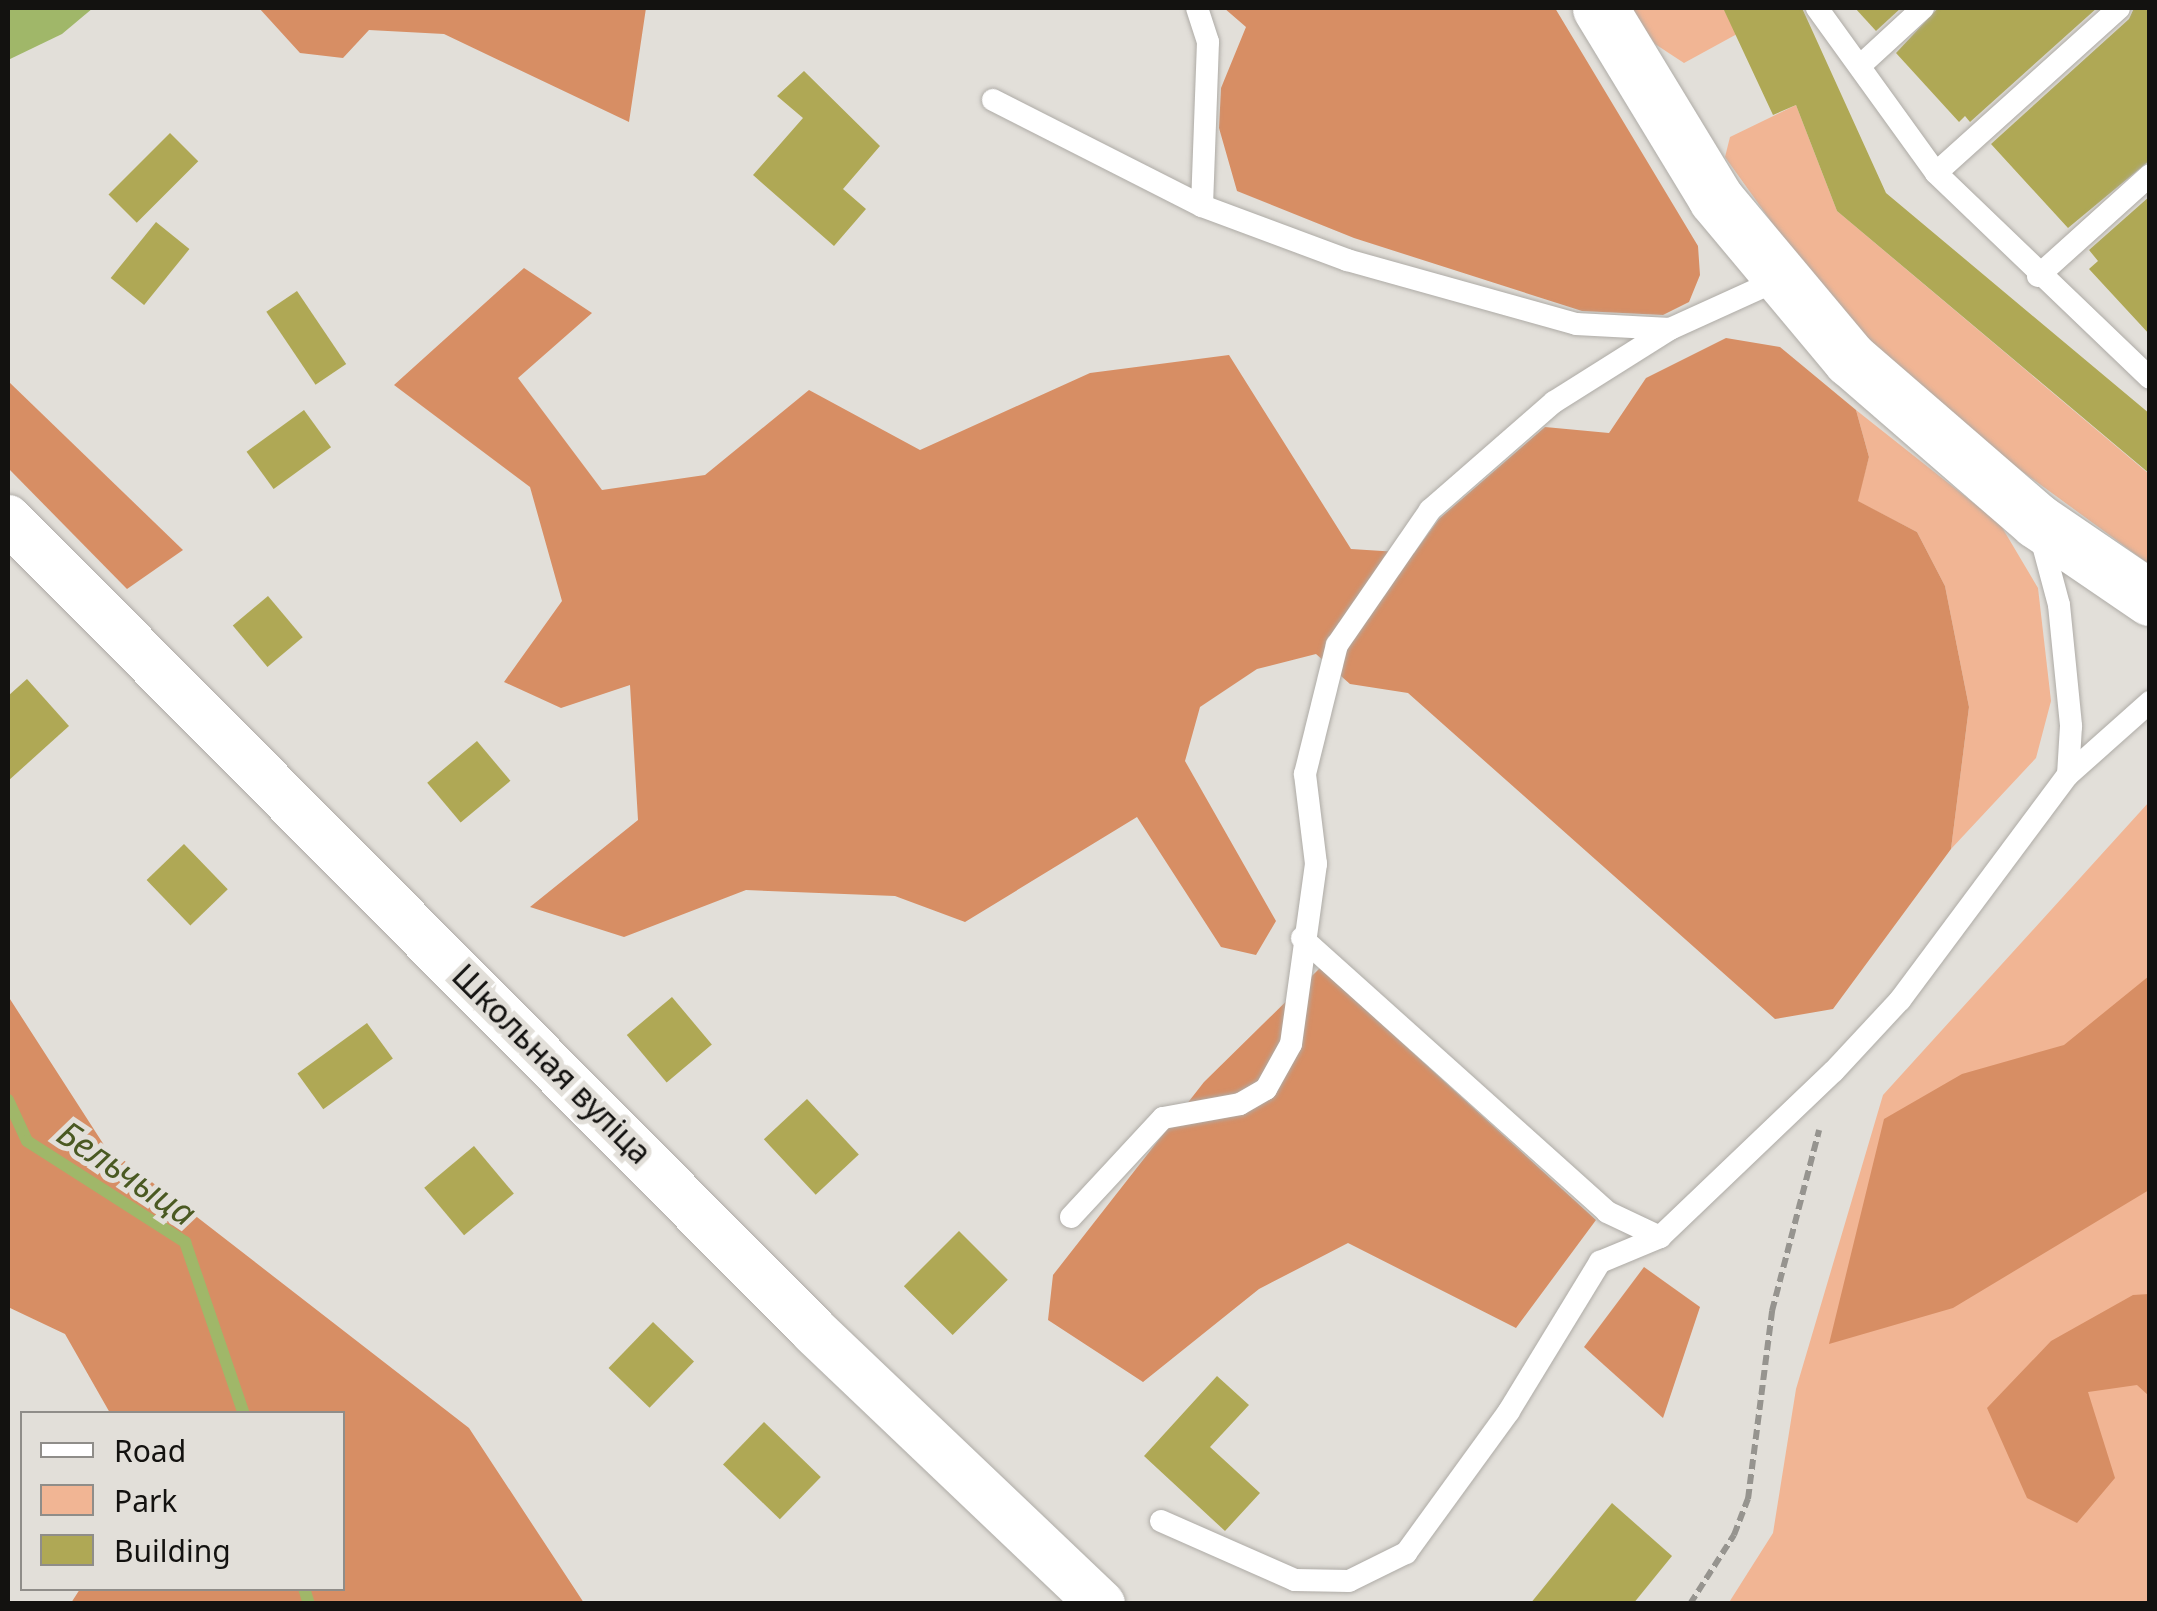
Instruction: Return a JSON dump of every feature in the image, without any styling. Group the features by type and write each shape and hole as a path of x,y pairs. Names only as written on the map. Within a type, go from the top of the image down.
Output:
{"street":[{"path":"1600,8 1716,199 1778,280 1877,384 2037,521 2150,598"},
{"name":"Школьная вуліца","path":"8,519 815,1332 1101,1604"}],"lane":[{"path":"1197,8 1208,42 1202,206"},
{"path":"1817,8 1862,64 1936,173 2038,276 2149,377"},
{"path":"1862,64 1924,8"},
{"path":"1936,173 2119,8"},
{"path":"993,100 1202,206 1347,260 1576,324 1670,329"},
{"path":"2038,276 2150,175"},
{"path":"1071,1217 1162,1118 1240,1104 1266,1089 1290,1044 1302,938 1316,864 1305,774 1336,645 1430,510 1554,402 1670,329 1778,280"},
{"path":"2037,521 2059,605 2071,726 2068,775"},
{"path":"1161,1521 1295,1580 1350,1581 1406,1553 1509,1411 1600,1262 1660,1237 1834,1071 1900,1000 2068,775 2150,702"},
{"path":"1302,938 1608,1212 1660,1237"}],"path":[{"path":"1690,1604 1734,1535 1748,1500 1772,1311 1834,1071"}],"green space":[{"path":"1630,8 1723,8 1737,34 1684,63 1655,44"},
{"path":"1796,105 1837,211 2149,474 2149,564 1963,428 1873,345 1801,263 1725,157 1730,137"},
{"path":"1856,410 2000,524 2038,588 2051,701 2036,758 1951,849 1969,707 1945,586 1917,532 1857,501 1869,457"},
{"path":"2149,802 2149,1603 1728,1604 1773,1533 1796,1389 1883,1095"}],"shaded area":[{"path":"8,8 93,8 62,34 8,60"},
{"path":"259,8 646,8 629,122 444,34 369,30 343,58 300,53"},
{"path":"1224,8 1555,8 1698,246 1700,275 1689,302 1663,315 1582,311 1354,238 1237,191 1219,128 1221,88 1246,27"},
{"path":"524,268 592,313 518,378 602,490 705,475 809,390 920,450 1090,373 1229,355 1351,549 1414,553 1439,519 1545,427 1609,433 1646,378 1726,338 1780,347 1856,410 1869,457 1858,501 1917,532 1945,586 1969,707 1951,849 1833,1009 1775,1019 1408,693 1350,684 1316,654 1257,669 1200,707 1185,761 1276,921 1256,955 1221,947 1137,817 965,922 895,896 746,890 624,937 530,907 638,820 630,685 561,708 504,682 562,601 530,487 394,385"},
{"path":"8,381 183,550 127,589 8,468"},
{"path":"1320,968 1596,1220 1516,1328 1348,1243 1259,1289 1143,1382 1048,1320 1053,1275 1204,1082"},
{"path":"2149,976 2149,1190 1953,1308 1829,1344 1884,1119 1962,1074 2064,1045"},
{"path":"8,996 104,1145 469,1428 584,1603 71,1603 79,1591 345,1591 345,1411 109,1411 65,1334 8,1307"},
{"path":"1644,1267 1700,1307 1663,1418 1584,1347"},
{"path":"2149,1294 2149,1396 2137,1385 2088,1392 2115,1478 2077,1523 2027,1498 1987,1408 2051,1341 2133,1295"}],"building":[{"path":"1723,8 1802,8 1886,193 2150,414 2150,474 1837,211 1796,105 1773,115"},
{"path":"1855,8 1901,8 1876,31"},
{"path":"1938,8 2097,8 1970,122 1965,116 1959,122 1896,53"},
{"path":"2134,8 2150,8 2150,160 2068,228 1991,144 2129,19"},
{"path":"804,71 880,146 843,189 866,209 834,246 753,175 803,118 777,96"},
{"path":"170,133 198,161 137,223 108,195"},
{"path":"2150,196 2150,335 2089,269 2098,261 2089,250"},
{"path":"156,222 189,249 144,305 111,278"},
{"path":"297,291 346,364 316,385 266,312"},
{"path":"304,410 331,447 274,489 247,452"},
{"path":"268,596 303,637 267,667 233,626"},
{"path":"27,679 69,726 8,781 8,696"},
{"path":"477,741 510,781 461,823 427,783"},
{"path":"184,844 228,889 190,925 147,880"},
{"path":"672,997 712,1044 667,1082 627,1035"},
{"path":"367,1023 393,1059 323,1109 297,1074"},
{"path":"807,1099 859,1155 816,1195 764,1139"},
{"path":"474,1146 514,1193 464,1235 424,1188"},
{"path":"959,1231 1008,1280 953,1335 904,1286"},
{"path":"653,1322 694,1362 650,1408 609,1368"},
{"path":"1217,1376 1249,1405 1210,1447 1260,1493 1225,1531 1144,1456"},
{"path":"764,1422 821,1477 780,1519 723,1464"},
{"path":"1612,1503 1672,1556 1633,1604 1530,1604"}],"waterway":[{"name":"Бельчыца","path":"8,1100 27,1141 185,1242 243,1411"},
{"name":"Бельчыца","path":"305,1591 309,1604"}]}
